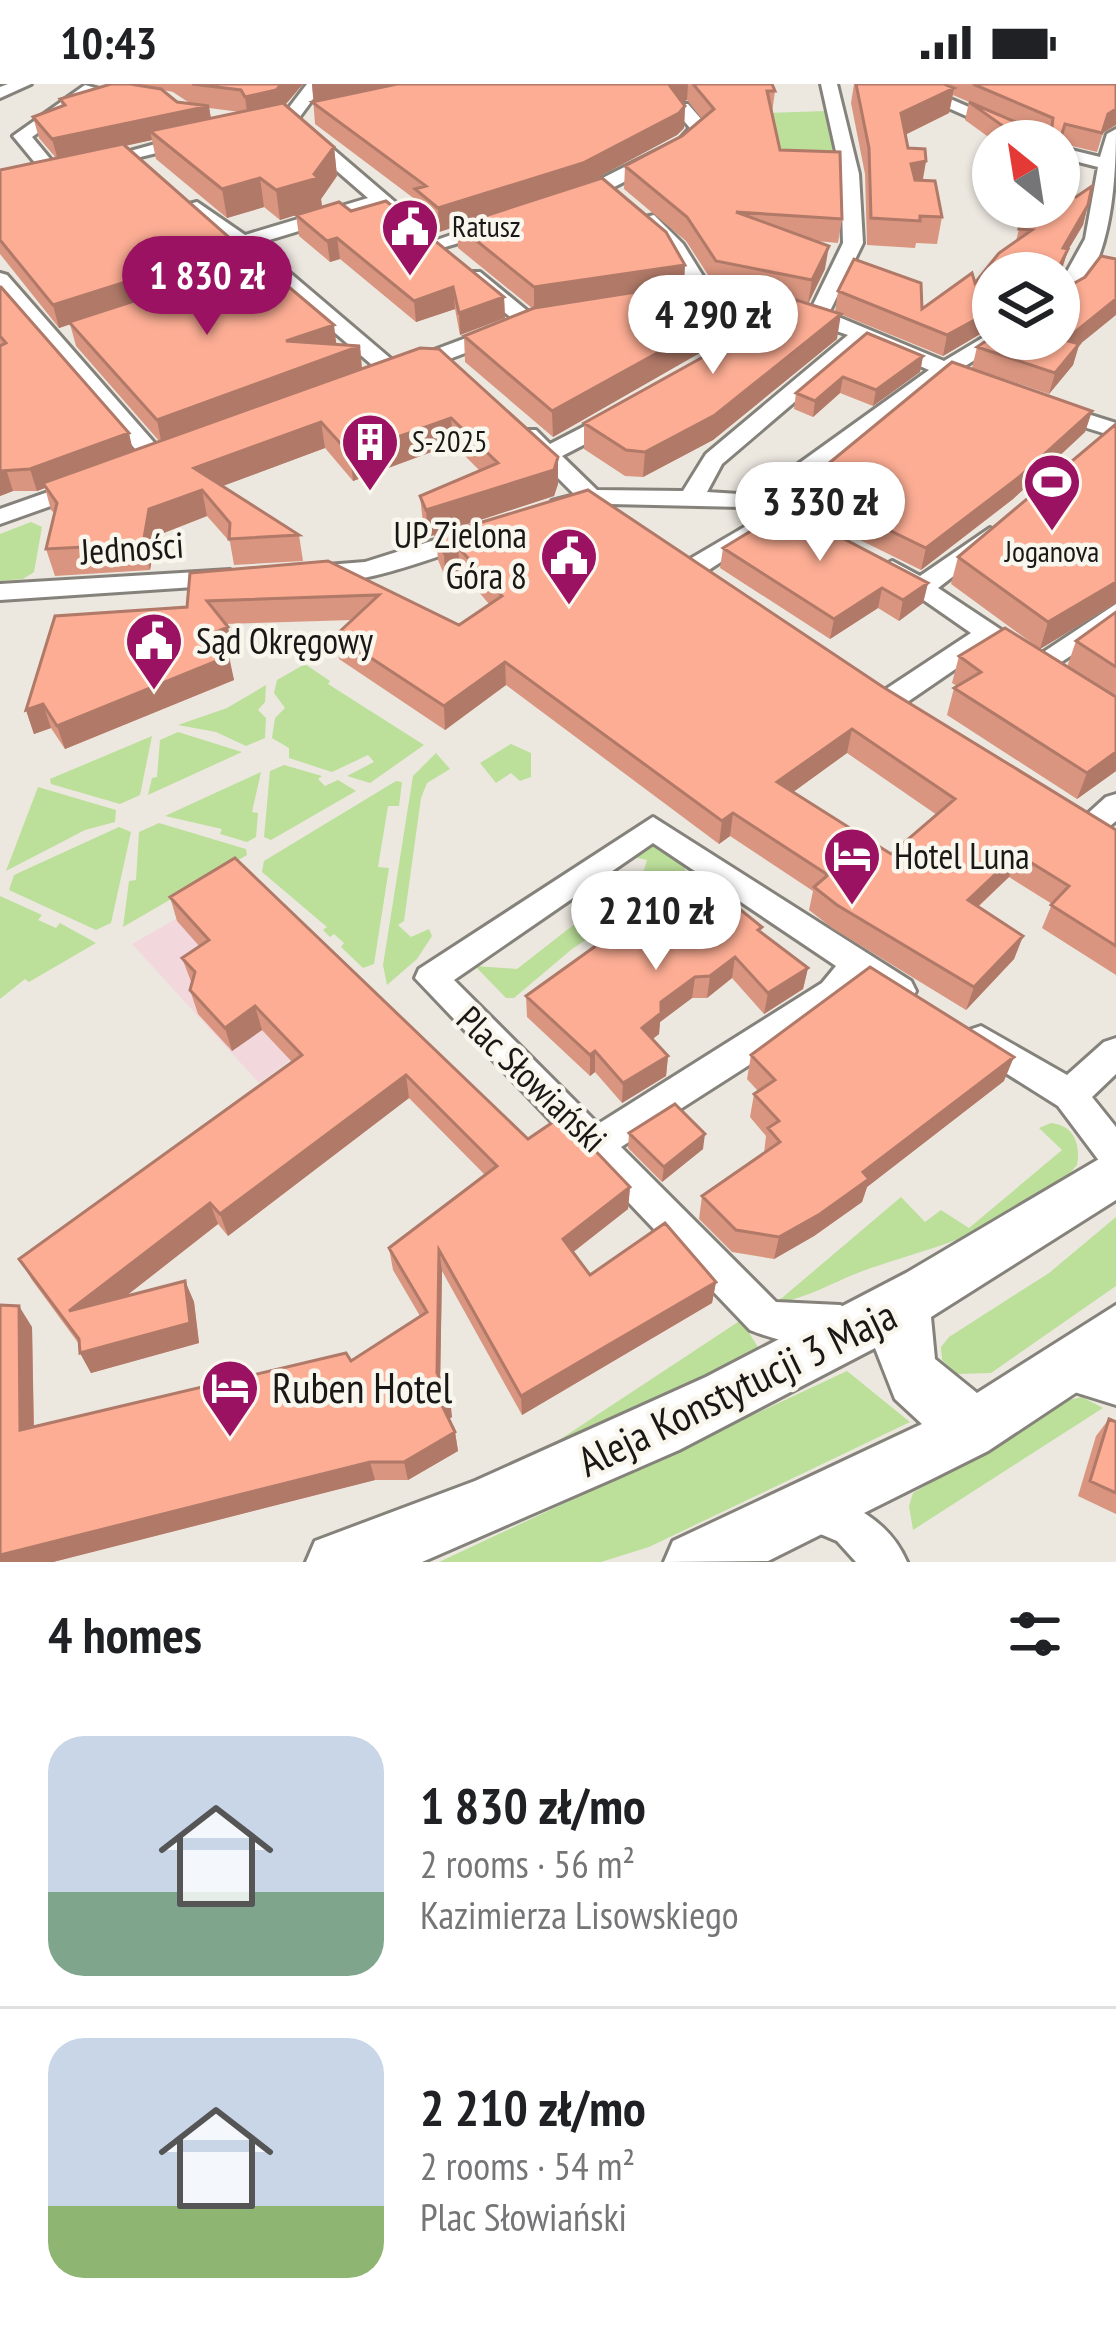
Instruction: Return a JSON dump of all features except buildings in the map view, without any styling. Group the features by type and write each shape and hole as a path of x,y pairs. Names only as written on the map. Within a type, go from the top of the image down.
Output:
{"main road":[{"name":"Aleja Konstytucji 3 Maja","path":"336,1562 633,1442 904,1306 1116,1172"},
{"path":"904,1306 898,1336 921,1387 942,1409 977,1422"},
{"path":"694,1562 814,1510 977,1422 1091,1378 1116,1332"}],"street":[{"path":"0,93 23,84"},
{"path":"283,119 316,84"},
{"path":"902,84 988,120"},
{"path":"818,317 853,243 850,174 830,85 848,85"},
{"path":"114,95 89,87 22,136 37,175 138,160 219,133"},
{"path":"562,205 686,143 700,128 682,108"},
{"path":"283,119 313,113"},
{"path":"187,114 205,131 197,138"},
{"path":"169,188 210,224 242,242 263,272 383,376 540,321 435,244 283,119"},
{"path":"1080,274 1110,223 1100,188 1116,134"},
{"path":"1080,157 1106,164"},
{"path":"604,187 676,248 704,295"},
{"path":"242,242 381,200"},
{"path":"435,244 503,224"},
{"path":"0,279 66,338 146,464 12,512"},
{"path":"669,300 704,295 748,299 818,317 1004,392"},
{"path":"745,324 748,299"},
{"path":"692,500 702,473 714,459 860,336"},
{"path":"723,590 683,563 767,511 945,369 972,353"},
{"path":"438,356 464,379"},
{"path":"1029,401 1113,429"},
{"path":"550,453 637,408"},
{"path":"516,424 550,453 583,506 692,500 767,511 924,586 1050,674 1116,613"},
{"path":"1089,450 1113,429"},
{"path":"924,586 1012,518"},
{"name":"Jedności","path":"0,592 367,570 498,527"},
{"path":"925,722 886,698 991,632"},
{"path":"1116,805 1079,820 1116,844"},
{"name":"Plac Słowiański","path":"904,1306 818,1327 764,1317 431,978 653,828 856,964 1070,1095 1116,1155"},
{"path":"598,1143 835,993 856,964"},
{"path":"1070,1095 1116,1052"},
{"path":"814,1510 852,1526 885,1562"}],"shaded area":[{"path":"244,880 369,1003 259,1083 132,944"}],"green space":[{"path":"826,111 840,173 782,172 766,113"},
{"path":"31,522 42,527 34,572 23,579 0,581 0,534"},
{"path":"305,664 424,745 370,783 347,776 374,762 368,755 332,772 289,758 289,748 272,738 275,718 285,708 274,693 277,680"},
{"path":"266,685 265,702 258,710 266,718 265,738 246,746 216,732 178,725 227,708"},
{"path":"178,732 242,752 148,795 152,778 157,777 160,740"},
{"path":"152,736 140,795 120,804 51,784 50,779"},
{"path":"511,744 531,753 531,777 520,781 511,773 496,783 480,763"},
{"path":"436,753 450,769 427,783 421,798 404,921 398,925 411,937 429,929 432,936 417,959 387,985 383,965 413,776"},
{"path":"284,765 322,776 318,779 325,786 338,780 356,791 271,840 264,837 270,771"},
{"path":"261,772 252,812 258,813 256,837 247,842 220,834 222,829 165,816"},
{"path":"396,781 402,782 399,806 388,806 378,867 389,868 374,964 363,968 341,947 344,943 334,934 330,937 323,930 327,927 262,872 264,861"},
{"path":"38,787 116,810 115,822 85,830 6,871"},
{"path":"159,823 246,849 247,855 123,927 129,881 136,880 139,832"},
{"path":"119,827 131,832 111,923 96,930 9,890 14,875"},
{"path":"641,845 667,847 682,857 686,875 572,949 514,998 506,998 475,966 517,969 644,870 647,860 629,856"},
{"path":"0,896 42,915 38,920 56,928 60,923 96,943 29,982 25,979 0,999"},
{"path":"1051,1123 1074,1137 1077,1165 1035,1203 954,1241 776,1303 901,1197 925,1222 941,1210 969,1228 1062,1150 1039,1128"},
{"path":"1116,1217 1116,1286 991,1373 957,1374 942,1360 941,1347 949,1337 1049,1273"},
{"path":"741,1320 761,1352 547,1448"},
{"path":"847,1371 910,1422 649,1547 601,1562 439,1562"},
{"path":"1082,1397 1103,1408 913,1530 909,1506 913,1493 1068,1400"}],"place":[{"name":"Ratusz","path":"410,278"},
{"name":"S-2025","path":"370,493"},
{"name":"Joganova","path":"1052,533"},
{"name":"UP Zielona Góra 8","path":"569,607"},
{"name":"Sąd Okręgowy","path":"154,692"},
{"name":"Hotel Luna","path":"852,907"},
{"name":"Ruben Hotel","path":"230,1439"}]}
